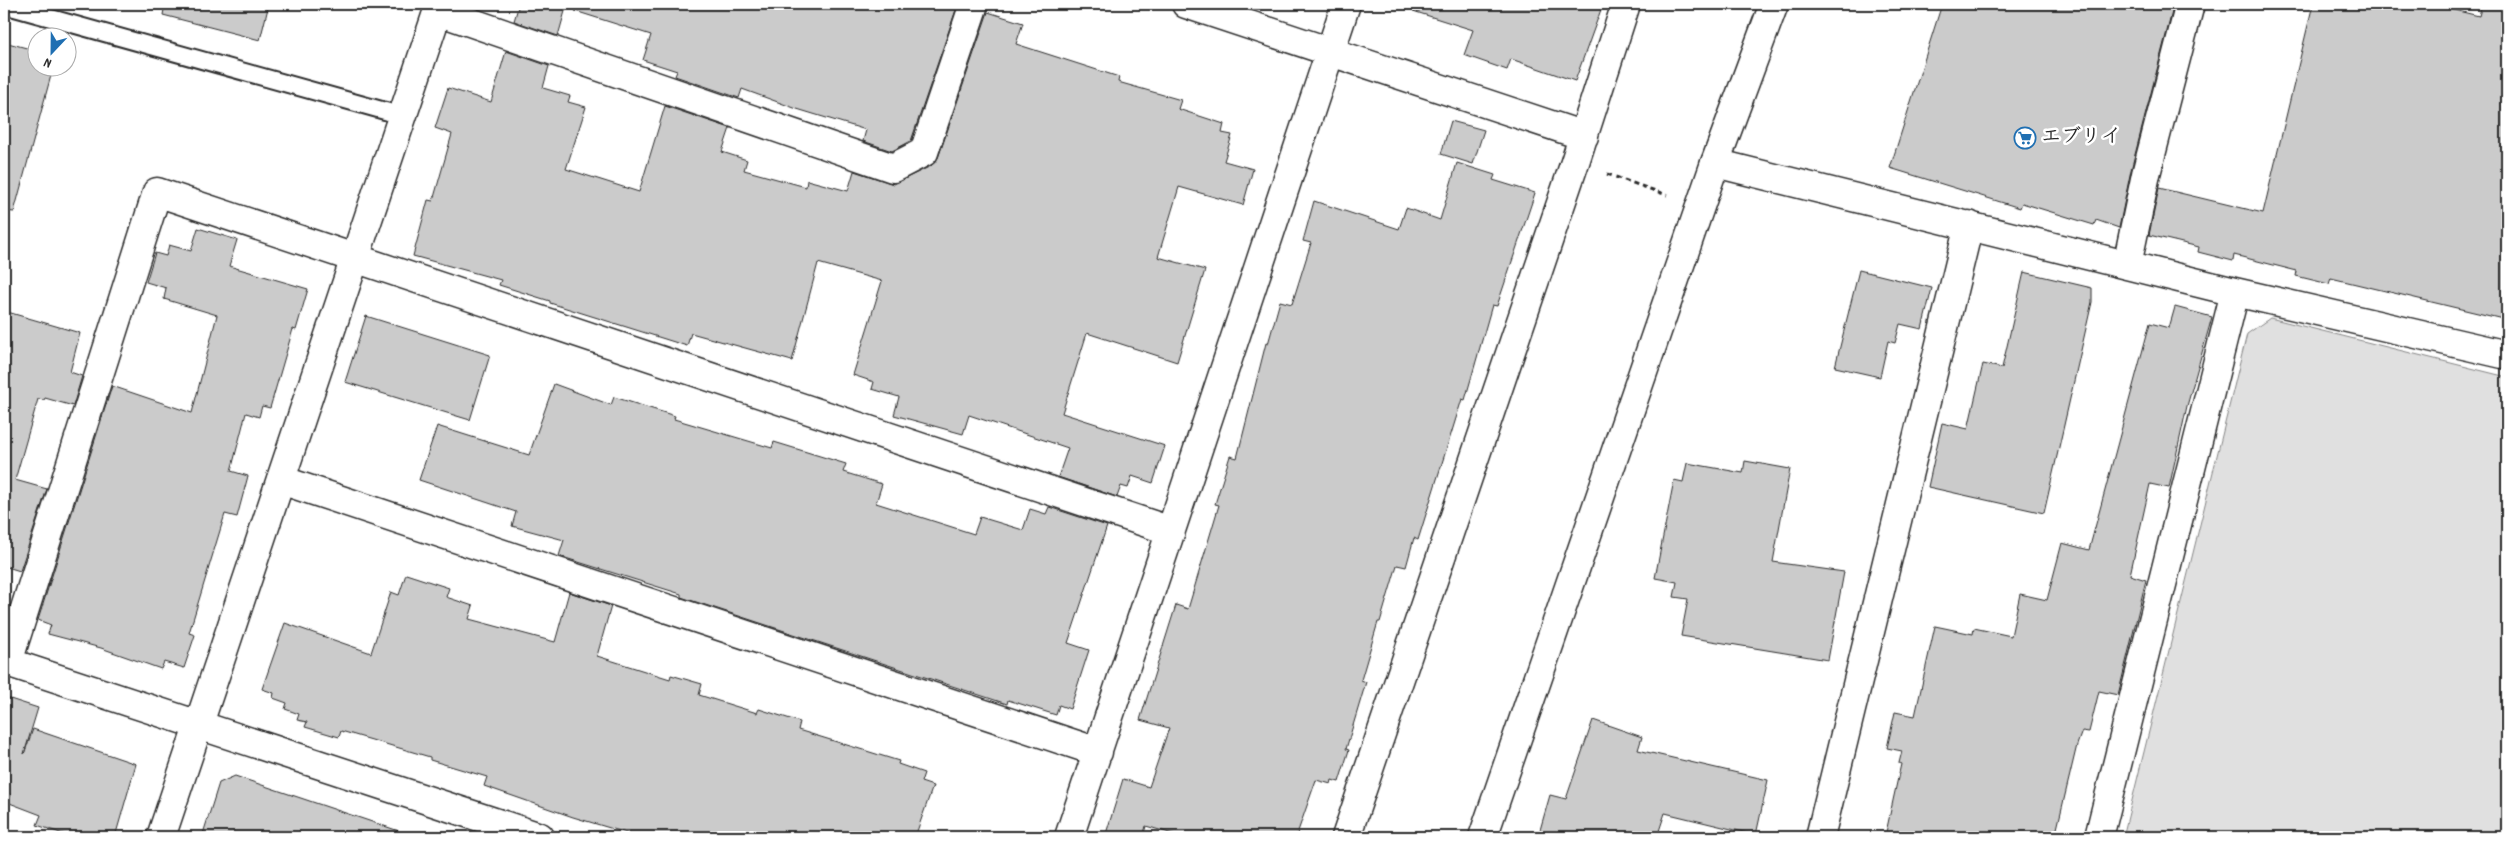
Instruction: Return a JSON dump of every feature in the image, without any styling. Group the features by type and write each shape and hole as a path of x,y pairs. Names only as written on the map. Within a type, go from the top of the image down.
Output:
{"street":[{"path":"161,837 439,8 893,168 924,152 974,4"},
{"path":"1186,4 1584,136"},
{"path":"1070,837 1346,4"},
{"path":"1346,837 1584,136 1626,4"},
{"path":"1482,837 1715,162 1774,4"},
{"path":"2127,265 2146,174 2190,4"},
{"path":"1715,162 2235,292 2507,355"},
{"path":"540,837 6,661 157,192 1171,530"},
{"path":"1820,837 1969,225"},
{"path":"2099,837 2235,292"},
{"path":"281,480 1098,752"}],"lane":[{"path":"4,5 403,116"}],"path":[{"path":"1575,162 1700,208"}],"shaded area":[{"path":"2270,318 2507,377 2507,837 2123,837 2247,334"}],"building":[{"path":"165,4 269,4 260,40 163,15"},
{"path":"519,4 567,4 558,36 514,21"},
{"path":"576,4 958,4 911,141 892,151 863,141 866,130 797,109 742,89 739,98 675,76 677,71 643,60 651,35 575,11"},
{"path":"1414,4 1603,4 1575,81 1511,59 1507,70 1464,55 1473,30 1413,11"},
{"name":"エブリイ","path":"1942,4 2174,4 2131,170 2119,228 2096,220 2094,225 2022,203 2020,208 1890,168"},
{"path":"2313,4 2429,4 2479,16 2482,4 2507,4 2507,320 2331,278 2329,284 2296,276 2297,271 2234,255 2233,261 2198,252 2199,247 2149,235 2159,188 2263,213"},
{"path":"988,12 1023,23 1016,44 1119,77 1118,82 1181,100 1178,109 1224,124 1222,133 1232,135 1224,161 1253,169 1243,205 1179,187 1158,257 1205,270 1177,362 1087,333 1062,413 1165,446 1153,483 1132,476 1128,488 1121,486 1117,497 1058,477 1068,448 969,415 963,434 894,415 899,397 872,389 874,382 853,375 882,281 818,263 792,361 691,333 687,346 499,285 501,280 413,256 428,200 433,201 452,134 435,128 448,88 491,102 506,51 549,66 543,88 570,96 568,102 586,107 566,169 639,192 665,106 730,128 722,152 747,160 744,170 806,187 807,180 848,191 854,171 894,184 931,166 938,158"},
{"path":"4,42 28,48 28,78 50,78 14,212 4,211"},
{"path":"1451,121 1484,130 1473,164 1441,154"},
{"path":"1457,163 1495,175 1493,180 1535,193 1497,306 1492,305 1465,400 1462,399 1418,540 1414,538 1406,567 1397,565 1380,622 1378,622 1361,680 1366,682 1346,749 1349,750 1339,782 1332,780 1331,784 1316,780 1296,837 1183,837 1146,826 1143,837 1105,837 1123,779 1149,787 1169,728 1140,720 1176,605 1188,609 1219,505 1215,504 1230,456 1237,458 1266,343 1268,344 1280,301 1292,304 1311,243 1303,241 1314,201 1399,229 1406,208 1440,220"},
{"path":"198,228 237,240 229,266 308,289 296,330 293,329 270,408 262,406 259,417 246,413 231,471 248,476 237,517 225,514 189,633 195,635 184,668 164,662 161,669 101,648 48,634 51,625 38,620 112,386 192,413 217,315 164,299 166,288 146,282 155,253 166,256 169,245 191,251"},
{"path":"1859,270 1932,288 1922,329 1900,324 1895,343 1888,341 1880,377 1835,367"},
{"path":"2024,272 2092,288 2092,302 2044,513 1928,487 1942,423 1968,429 1983,364 2002,368"},
{"path":"2175,307 2212,317 2187,406 2169,488 2150,484 2130,575 2146,580 2118,695 2099,691 2089,732 2082,731 2077,745 2055,837 1885,837 1901,764 1899,763 1902,751 1887,748 1895,712 1915,716 1935,626 1973,634 1974,628 2011,636 2020,594 2047,600 2062,543 2089,550 2150,323 2169,328"},
{"path":"4,311 80,333 70,372 82,376 73,406 45,398 44,400 38,399 15,480 47,489 20,571 4,566"},
{"path":"366,316 490,355 470,420 345,382"},
{"path":"554,384 611,405 614,397 675,416 674,419 772,448 774,442 846,464 843,472 882,484 876,503 974,534 980,517 1023,530 1030,509 1046,514 1049,507 1107,526 1068,643 1089,650 1070,709 1059,705 1056,715 1008,700 1007,704 681,597 681,594 559,556 564,540 512,526 516,512 419,480 437,426 529,455"},
{"path":"1745,461 1790,469 1773,562 1844,572 1828,660 1681,636 1688,599 1674,597 1677,582 1655,578 1674,480 1683,482 1687,463 1743,473"},
{"path":"406,574 449,588 446,597 473,606 469,619 555,642 569,592 611,606 597,656 670,679 671,675 702,684 699,695 757,713 759,709 800,722 798,730 899,761 898,764 924,773 921,782 933,786 915,837 640,837 573,817 484,786 487,777 430,760 430,757 341,731 339,737 305,727 307,722 297,720 299,714 285,709 287,703 273,698 274,693 262,689 285,623 371,653 391,592 399,595"},
{"path":"4,697 38,708 24,754 33,729 136,764 115,837 72,837 37,825 41,815 7,802 10,794 4,794"},
{"path":"1593,720 1642,737 1638,750 1768,780 1756,835 1665,813 1657,837 1538,837 1550,795 1566,799"},
{"path":"235,776 399,831 398,837 202,837 219,783"}],"place":[{"name":"エブリイ","path":"2025,138"}]}
